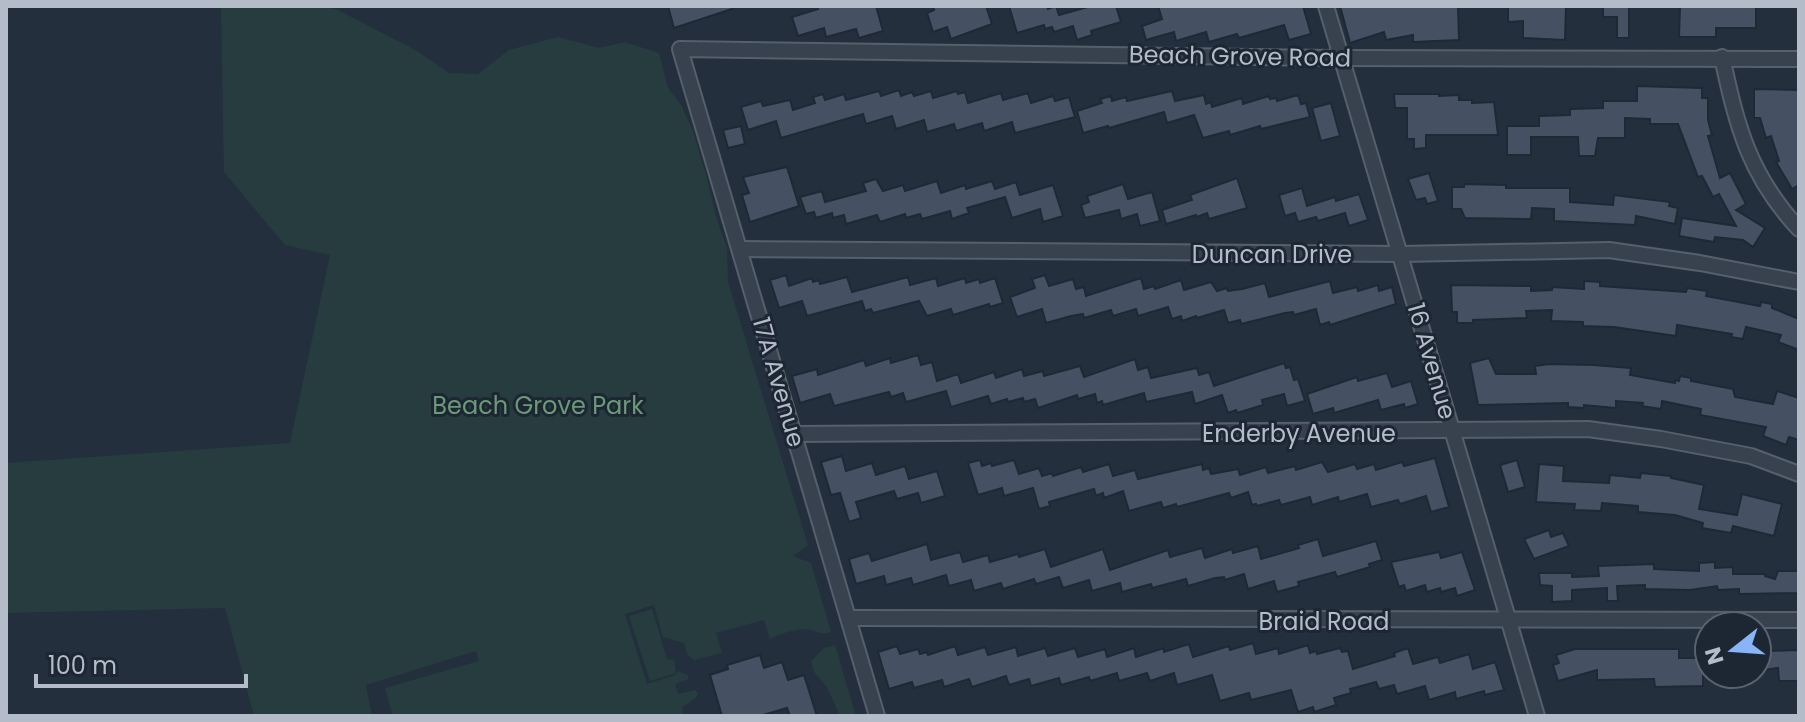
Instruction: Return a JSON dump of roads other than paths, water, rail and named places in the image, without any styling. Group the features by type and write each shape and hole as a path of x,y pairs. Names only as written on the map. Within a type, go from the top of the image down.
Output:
{"street":[{"name":"16 Avenue","path":"1326,6 1537,716"},
{"name":"Beach Grove Road","path":"680,49 1343,58 1799,59"},
{"name":"17A Avenue","path":"680,49 877,716"},
{"path":"1722,57 1747,153 1766,187 1799,229"},
{"name":"Duncan Drive","path":"741,249 1401,254 1609,250 1799,282"},
{"name":"Enderby Avenue","path":"794,434 1588,429 1751,456 1799,474"},
{"name":"Braid Road","path":"849,618 1799,620"}],"park label":[{"name":"Beach Grove Park","path":"538,405"}]}
